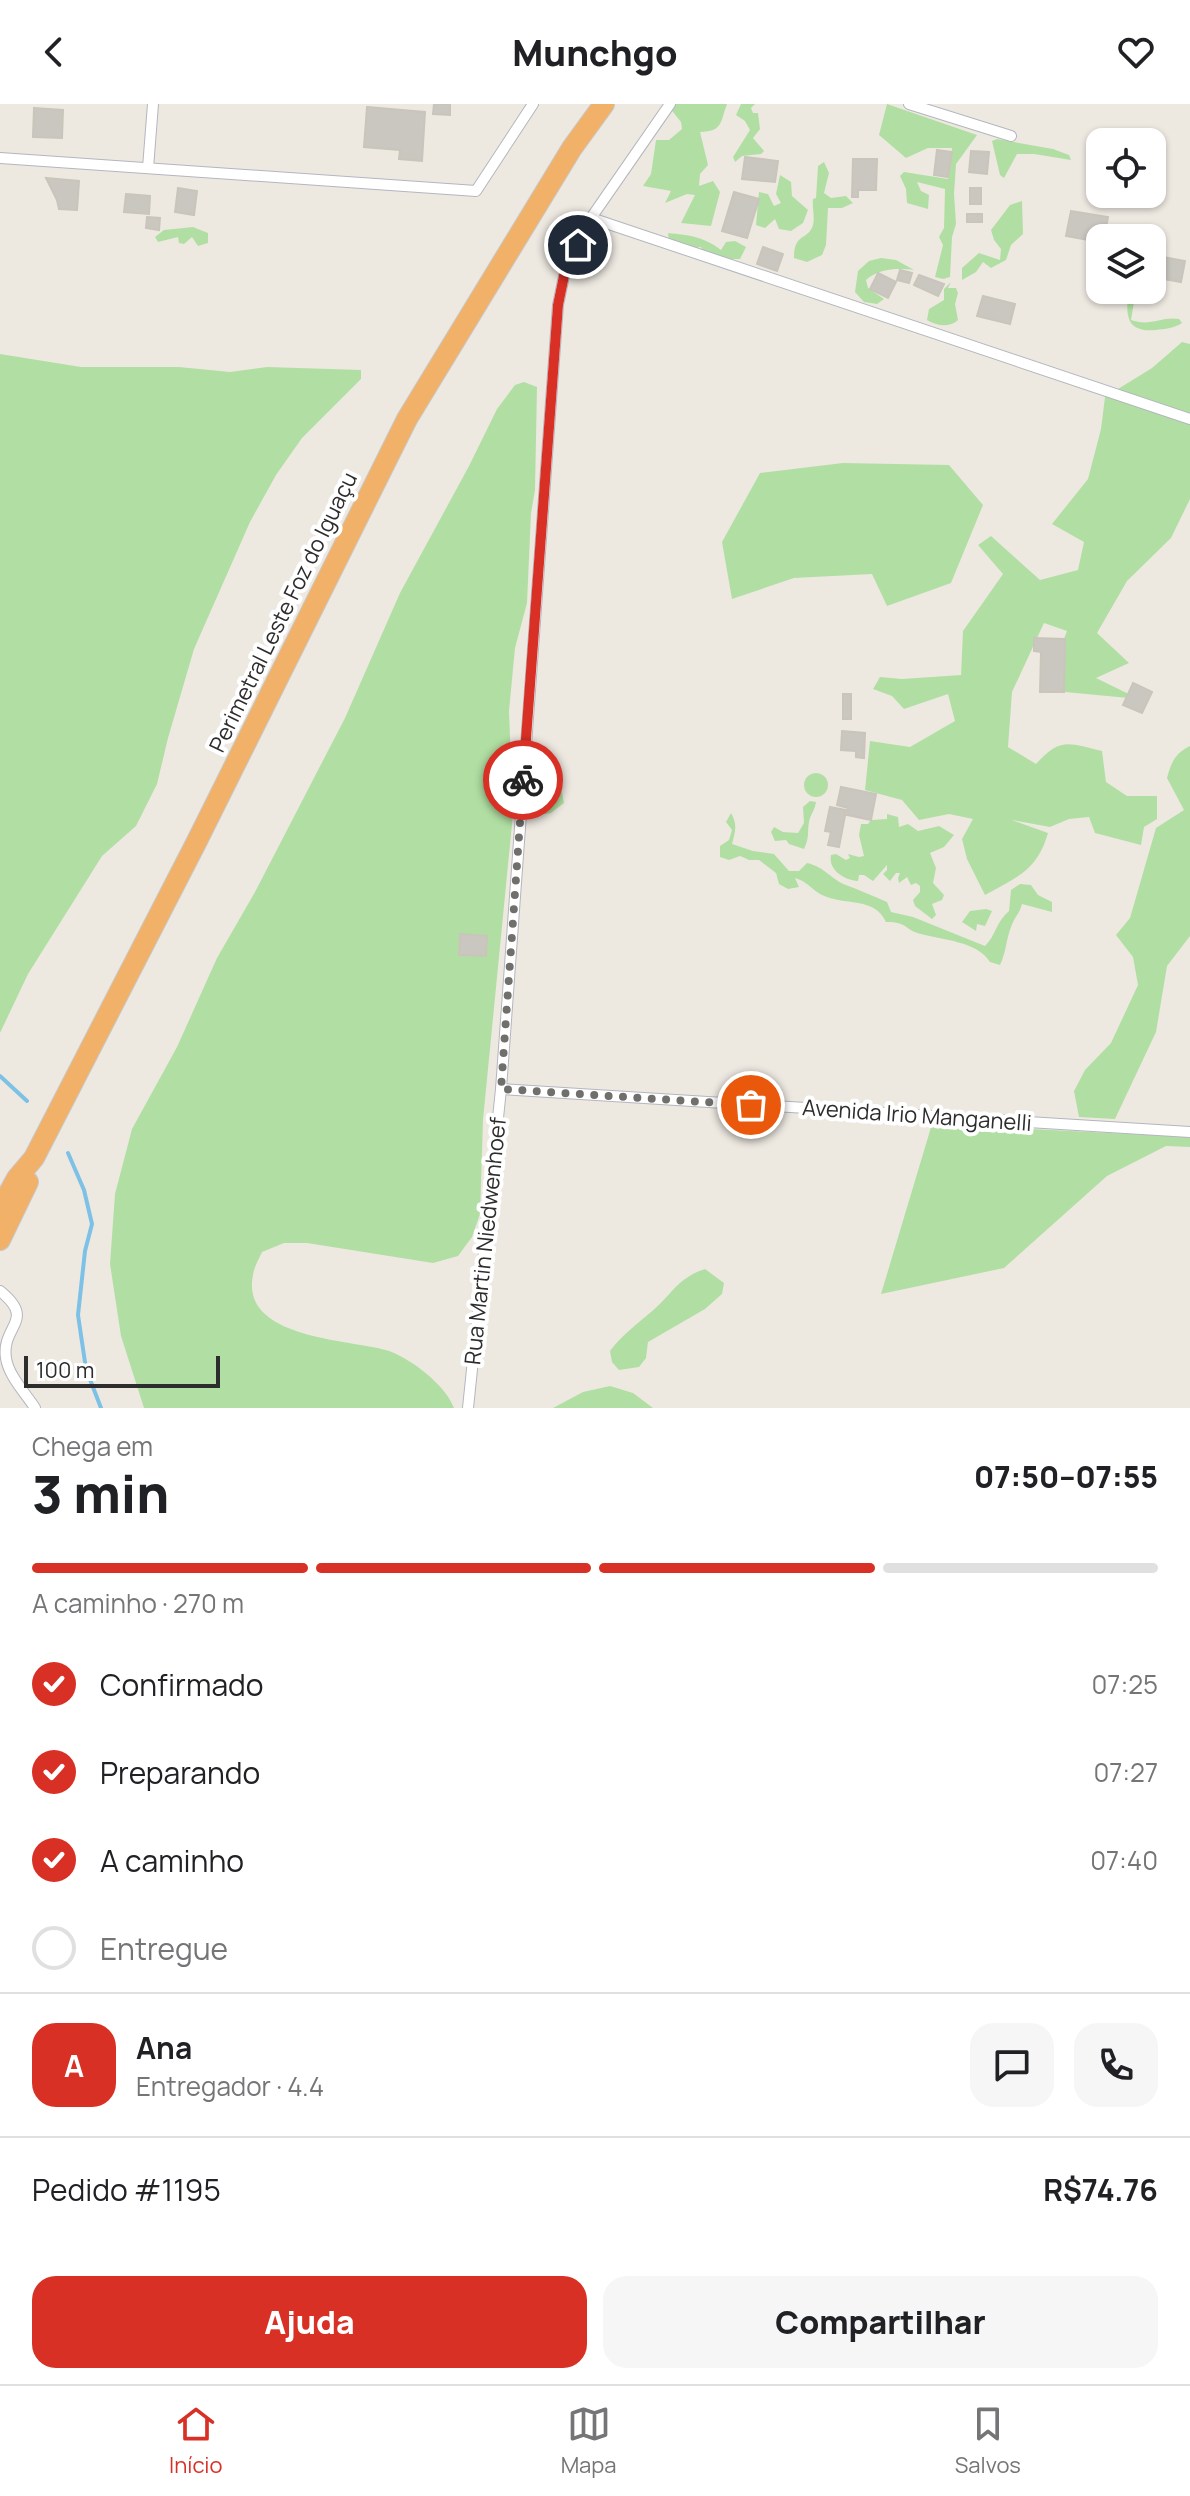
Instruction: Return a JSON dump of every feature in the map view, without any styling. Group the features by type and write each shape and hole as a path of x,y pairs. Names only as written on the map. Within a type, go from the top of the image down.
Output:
{"highway":[{"name":"Perimetral Leste Foz do Iguaçu","path":"0,1240 28,1181 34,1158 197,841 407,419 555,175 604,104"},
{"name":"Perimetral Leste Foz do Iguaçu","path":"0,1209 17,1178 34,1158"}],"street":[{"path":"148,168 153,104"},
{"path":"0,158 476,191 533,104"},
{"name":"Rua Martin Niedwenhoef","path":"468,1408 501,1089 558,305 565,271 591,218 670,104"},
{"path":"909,104 1011,136"},
{"path":"591,218 1190,419"},
{"name":"Avenida Irio Manganelli","path":"501,1089 1190,1132"},
{"path":"0,1291 13,1302 18,1312 6,1346 7,1363 35,1408"}],"green space":[{"path":"673,104 727,104 717,128 700,132 708,165 700,174 699,186 713,181 720,192 711,226 681,223 695,195 687,194 665,203 671,191 643,186 651,174 656,140 669,140 682,129 681,122 669,107"},
{"path":"741,104 755,104 751,108 753,113 758,113 760,129 753,138 764,151 742,156 735,162 733,157 750,130 745,121 736,115"},
{"path":"887,104 977,135 956,164 956,224 952,237 950,277 935,277 943,245 939,237 944,228 945,189 917,182 921,191 929,195 928,209 907,203 906,189 900,176 904,172 948,179 952,148 928,148 906,158 879,135"},
{"path":"997,139 1053,149 1069,155 1071,160 1017,154 1004,178 1000,175 992,141"},
{"path":"824,162 829,173 824,193 831,198 846,196 853,203 842,208 828,208 826,245 822,255 807,262 794,258 796,244 813,225 818,166"},
{"path":"780,175 791,182 792,196 808,210 803,223 791,231 779,229 775,219 765,228 756,225 759,192 768,194 774,206 781,203 776,194"},
{"path":"1022,201 1023,234 1011,245 1006,260 991,268 983,262 976,272 962,280 962,268 979,253 1000,260 1001,249 991,230 1010,205"},
{"path":"193,227 208,233 208,243 198,246 192,237 184,244 179,243 178,237 158,242 155,237 164,230"},
{"path":"668,233 696,237 721,250 726,242 735,241 746,247 740,259 717,259 704,256 701,247 686,249 669,241"},
{"path":"881,258 896,260 914,270 889,270 871,276 866,280 868,288 884,299 877,304 864,302 855,292 858,271 869,261"},
{"path":"951,282 948,288 956,288 958,293 955,304 958,320 943,325 927,320 929,309 944,300 944,289"},
{"path":"1127,304 1134,304 1131,320 1144,322 1173,318 1182,323 1156,330 1139,329 1130,320"},
{"path":"1182,342 1190,344 1190,499 1171,538 1127,581 1097,633 1129,663 1096,678 1139,699 1044,690 1067,631 1044,623 1012,692 1008,747 1036,764 1052,749 1066,744 1102,751 1106,782 1127,796 1157,796 1157,819 1144,827 1141,845 1095,833 1089,817 1069,819 1050,827 1012,820 1048,833 1032,865 985,895 967,859 962,839 973,819 949,814 919,820 902,800 865,790 870,741 910,747 955,721 948,694 904,709 892,696 873,689 880,677 902,679 961,675 963,631 1003,574 978,545 991,536 1040,580 1078,570 1084,542 1052,524 1088,479 1101,429 1105,397 1152,368"},
{"path":"0,354 81,367 179,367 230,372 267,367 361,370 361,379 302,438 276,475 250,522 194,649 157,784 136,826 102,856 28,974 0,1033"},
{"path":"524,382 537,387 535,490 527,603 515,648 509,711 513,814 483,1120 480,1214 472,1237 458,1256 433,1263 307,1243 284,1243 262,1252 253,1275 253,1296 263,1312 279,1324 323,1338 395,1354 416,1365 435,1381 454,1408 144,1408 121,1336 110,1264 115,1194 132,1129 177,1047 217,958 255,892 345,718 400,593 497,409 515,385"},
{"path":"843,463 949,465 983,505 951,583 887,606 872,574 794,578 732,599 722,542 760,473"},
{"path":"1190,746 1190,936 1167,966 1156,1032 1115,1119 1079,1117 1074,1091 1085,1070 1111,1043 1138,985 1133,957 1116,935 1130,918 1156,828 1184,810 1167,778 1174,759"},
{"path":"816,773 825,776 828,785 825,794 816,797 807,794 804,785 807,776"},
{"path":"555,782 560,782 564,803 545,814 542,803 548,797 545,793"},
{"path":"810,801 816,802 804,849 786,840 775,841 771,832 774,827 783,832 798,833 804,823 803,807"},
{"path":"731,813 735,825 732,844 774,854 789,871 799,871 807,863 813,865 841,883 887,902 891,912 913,917 985,946 1009,911 1011,890 1020,884 1031,885 1038,895 1052,902 1052,912 1022,904 1011,927 1000,965 990,962 968,945 916,932 899,923 886,922 874,908 822,895 799,879 795,878 799,887 788,889 779,884 776,873 759,860 740,856 729,860 720,857 720,846 729,840 732,830 726,822"},
{"path":"887,814 898,817 899,827 908,824 918,831 939,826 954,835 944,847 930,853 936,868 933,883 944,895 942,900 932,904 936,915 932,919 915,906 913,900 920,892 920,886 916,883 911,885 907,877 899,883 900,873 896,873 890,881 883,874 887,865 873,881 859,875 858,881 847,879 832,865 831,855 836,854 846,860 850,858 848,854 864,856 859,835 861,824 887,819"},
{"path":"970,911 992,911 985,926 977,924 976,931 962,922"},
{"path":"932,1124 1190,1137 1190,1147 1166,1146 1107,1176 1004,1268 881,1294"},
{"path":"705,1269 724,1283 722,1294 705,1309 648,1342 646,1358 639,1367 619,1370 612,1362 610,1351 615,1345 681,1282"},
{"path":"610,1386 633,1393 653,1408 553,1408 583,1392"}],"building":[{"path":"434,104 450,104 450,115 433,114"},
{"path":"367,107 425,112 422,161 399,159 400,150 364,147"},
{"path":"34,108 63,110 62,138 33,137"},
{"path":"937,150 952,152 948,177 934,175"},
{"path":"971,151 989,152 987,174 969,172"},
{"path":"745,157 778,161 775,182 742,179"},
{"path":"853,159 877,159 876,190 858,190 858,197 852,197"},
{"path":"46,178 79,181 77,210 59,209"},
{"path":"178,188 197,191 194,215 175,212"},
{"path":"970,188 981,188 981,204 970,204"},
{"path":"734,192 759,199 747,238 722,231"},
{"path":"126,194 150,196 149,214 124,212"},
{"path":"1071,211 1108,217 1107,224 1086,224 1086,240 1066,236"},
{"path":"967,214 982,214 982,222 967,222"},
{"path":"147,217 160,218 159,230 146,228"},
{"path":"763,247 783,254 777,271 757,264"},
{"path":"1166,258 1185,261 1181,282 1166,279"},
{"path":"900,270 912,273 909,283 897,280"},
{"path":"878,273 896,282 888,298 870,289"},
{"path":"919,275 944,284 938,296 914,285"},
{"path":"983,296 1015,304 1010,324 977,316"},
{"path":"1034,638 1065,639 1064,692 1040,692 1041,652 1034,651"},
{"path":"1133,683 1152,692 1142,713 1123,705"},
{"path":"843,694 851,694 851,719 843,719"},
{"path":"842,731 865,733 864,758 856,757 856,751 841,750"},
{"path":"841,787 876,794 871,820 847,815 848,808 837,805"},
{"path":"830,807 846,810 839,847 828,845 831,832 825,831"},
{"path":"460,934 487,936 486,956 459,955"}],"waterway":[{"path":"0,1076 27,1101"},
{"path":"68,1153 84,1190 92,1224 85,1251 78,1315 86,1369 101,1408"}],"way so far":[{"path":"523,780 501,1089 751,1105"}],"route":[{"path":"523,780 558,305 565,271 578,245"}]}
